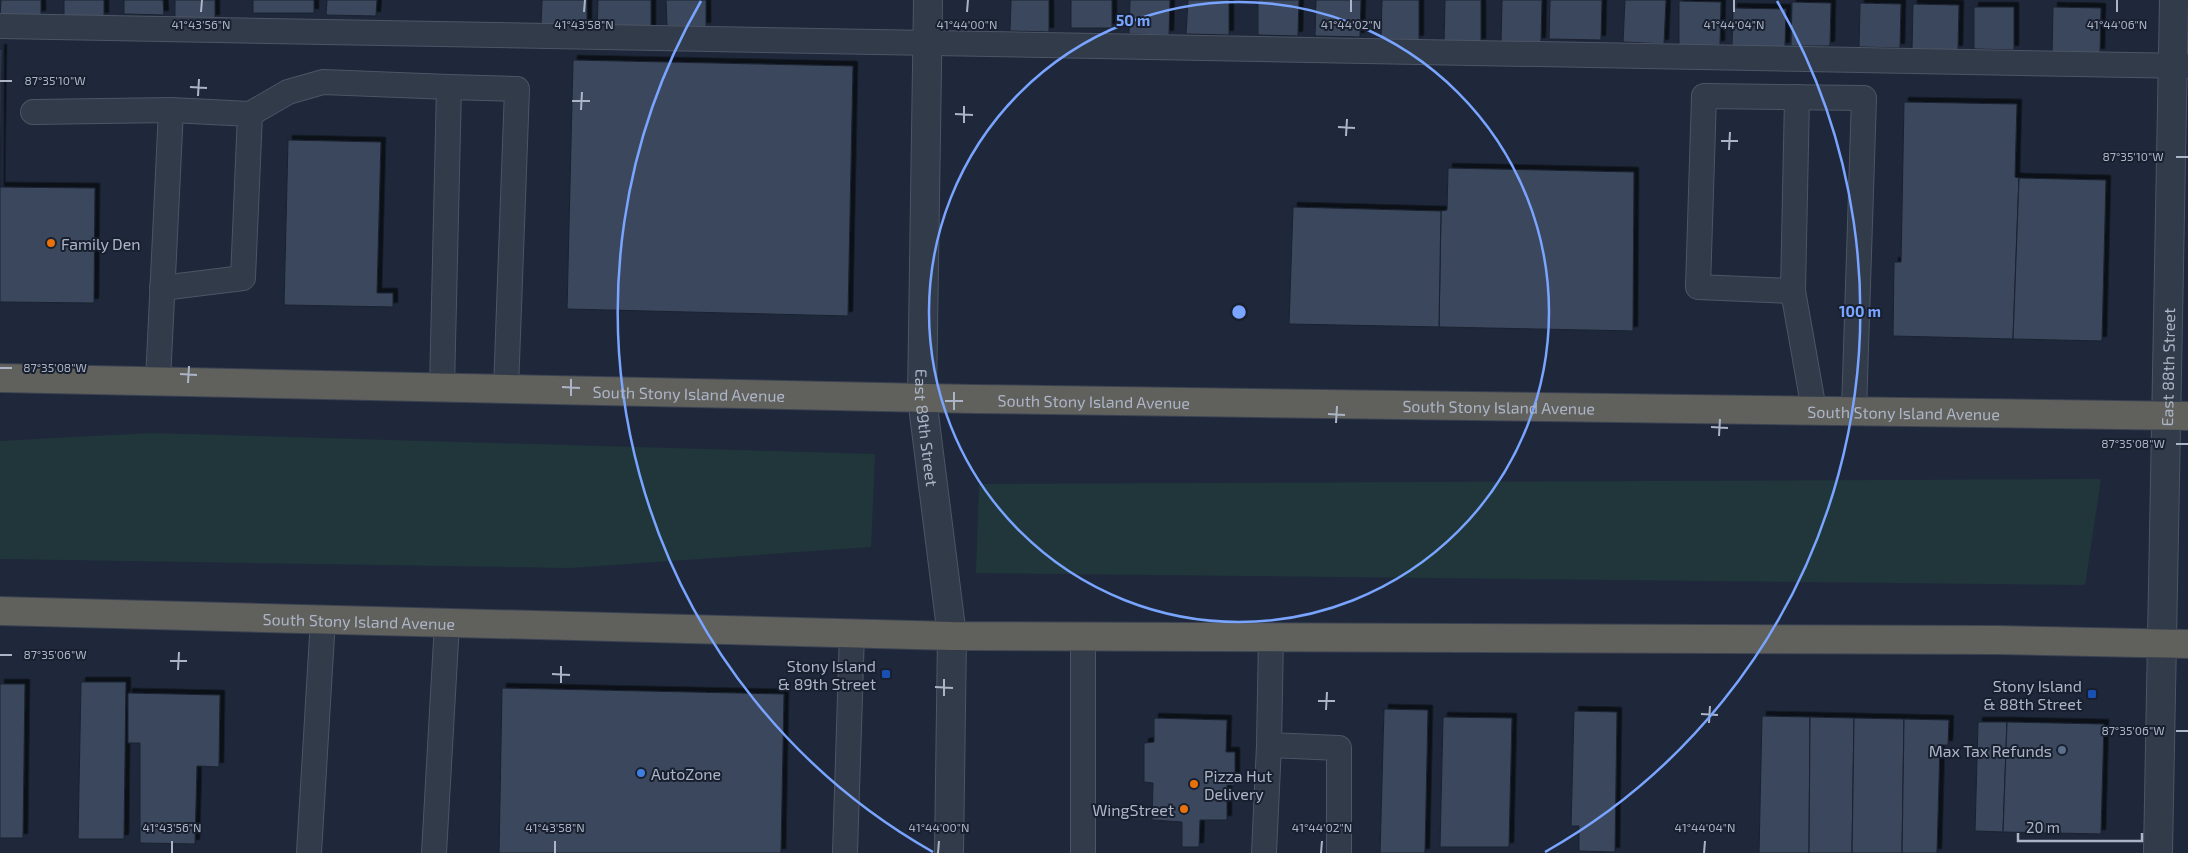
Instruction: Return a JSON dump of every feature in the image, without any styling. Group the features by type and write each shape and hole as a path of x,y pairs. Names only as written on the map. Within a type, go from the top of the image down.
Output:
{"highway":[{"name":"South Stony Island Avenue","path":"0,378 922,398 2176,416"},
{"name":"South Stony Island Avenue","path":"0,611 952,636 1987,640 2188,644"}],"street":[{"name":"East 89th Street","path":"928,0 922,398 952,636 949,853"},
{"name":"East 88th Street","path":"2158,853 2161,643 2176,416 2180,66 2174,0"}],"lane":[{"path":"0,26 2180,66"},
{"path":"33,112 171,110 250,114 288,92 323,82 517,90 506,389"},
{"path":"442,388 449,87"},
{"path":"1793,290 1698,287 1704,96 1864,98 1854,410"},
{"path":"1797,98 1793,290 1814,410"},
{"path":"158,381 171,110"},
{"path":"162,288 243,278 250,114"},
{"path":"309,853 323,620"},
{"path":"434,853 447,623"},
{"path":"845,853 852,633"},
{"path":"1083,637 1083,853"},
{"path":"1264,853 1271,637"},
{"path":"1268,746 1340,748 1339,853"}],"green space":[{"path":"150,433 875,454 871,547 570,568 0,559 0,441"},
{"path":"2101,479 2085,585 976,573 979,484"}],"building":[{"path":"1,0 41,0 41,15 0,16"},
{"path":"64,0 104,0 104,17 64,16"},
{"path":"124,0 163,0 164,15 124,14"},
{"path":"175,0 215,0 215,19 175,19"},
{"path":"253,0 314,0 314,13 253,13"},
{"path":"327,0 377,0 376,16 326,15"},
{"path":"542,0 587,0 587,26 541,26"},
{"path":"598,0 651,0 651,31 597,30"},
{"path":"666,0 706,0 706,27 667,26"},
{"path":"1011,0 1049,0 1049,32 1010,31"},
{"path":"1071,0 1112,0 1112,28 1071,28"},
{"path":"1130,0 1170,0 1169,35 1129,34"},
{"path":"1188,0 1229,0 1229,35 1186,34"},
{"path":"1258,0 1299,0 1298,36 1258,35"},
{"path":"1316,0 1361,0 1360,37 1315,36"},
{"path":"1382,0 1419,0 1419,40 1381,39"},
{"path":"1445,0 1481,0 1481,43 1444,42"},
{"path":"1502,0 1542,0 1541,42 1501,42"},
{"path":"1550,0 1602,0 1601,40 1549,39"},
{"path":"1625,0 1666,0 1664,44 1623,42"},
{"path":"1679,1 1721,2 1720,45 1679,45"},
{"path":"1792,2 1831,3 1830,46 1791,46"},
{"path":"1860,3 1901,4 1900,48 1859,47"},
{"path":"1913,4 1959,5 1958,50 1912,49"},
{"path":"1974,7 2014,7 2014,50 1974,49"},
{"path":"2053,7 2101,8 2100,53 2052,53"},
{"path":"1733,8 1786,9 1785,47 1732,46"},
{"path":"0,49 2,49 0,187"},
{"path":"573,60 853,66 848,316 567,309"},
{"path":"1904,102 2017,104 2015,177 2019,178 2013,339 1893,336 1894,262 1901,262"},
{"path":"288,140 381,142 377,293 393,293 393,307 284,305"},
{"path":"1448,168 1634,172 1633,331 1439,327 1441,211 1447,210"},
{"path":"2019,178 2106,180 2102,341 2013,339"},
{"path":"0,187 95,188 94,303 0,302"},
{"path":"1293,207 1441,211 1439,327 1289,324"},
{"path":"81,682 126,682 124,839 78,839"},
{"path":"0,684 25,684 23,838 0,838"},
{"name":"AutoZone","path":"502,688 784,694 781,853 499,853"},
{"path":"128,693 220,695 219,767 197,766 195,844 140,843 140,743 128,743"},
{"path":"1384,709 1428,710 1425,853 1380,853"},
{"path":"1574,711 1617,712 1615,852 1579,851 1579,826 1571,826"},
{"path":"1762,716 1810,717 1809,853 1759,853"},
{"path":"1443,717 1512,718 1509,847 1440,847"},
{"path":"1810,717 1854,718 1852,853 1809,853"},
{"name":"Pizza Hut Delivery","path":"1154,718 1227,720 1226,752 1235,752 1235,785 1227,785 1227,820 1200,820 1199,847 1182,847 1182,822 1152,820 1153,783 1144,782 1144,743 1154,742"},
{"path":"1854,718 1904,719 1902,853 1852,853"},
{"path":"1904,719 1949,720 1948,745 1940,745 1937,853 1902,853"},
{"path":"1978,722 2007,722 2003,832 1975,831"},
{"path":"2007,722 2104,724 2101,834 2003,832"}],"place":[{"name":"Family Den","path":"51,243"},
{"name":"Stony Island & 89th Street","path":"886,674"},
{"name":"Stony Island & 88th Street","path":"2092,694"},
{"name":"Max Tax Refunds","path":"2062,750"},
{"name":"AutoZone","path":"641,773"},
{"name":"Pizza Hut Delivery","path":"1194,784"},
{"name":"WingStreet","path":"1184,809"}]}
